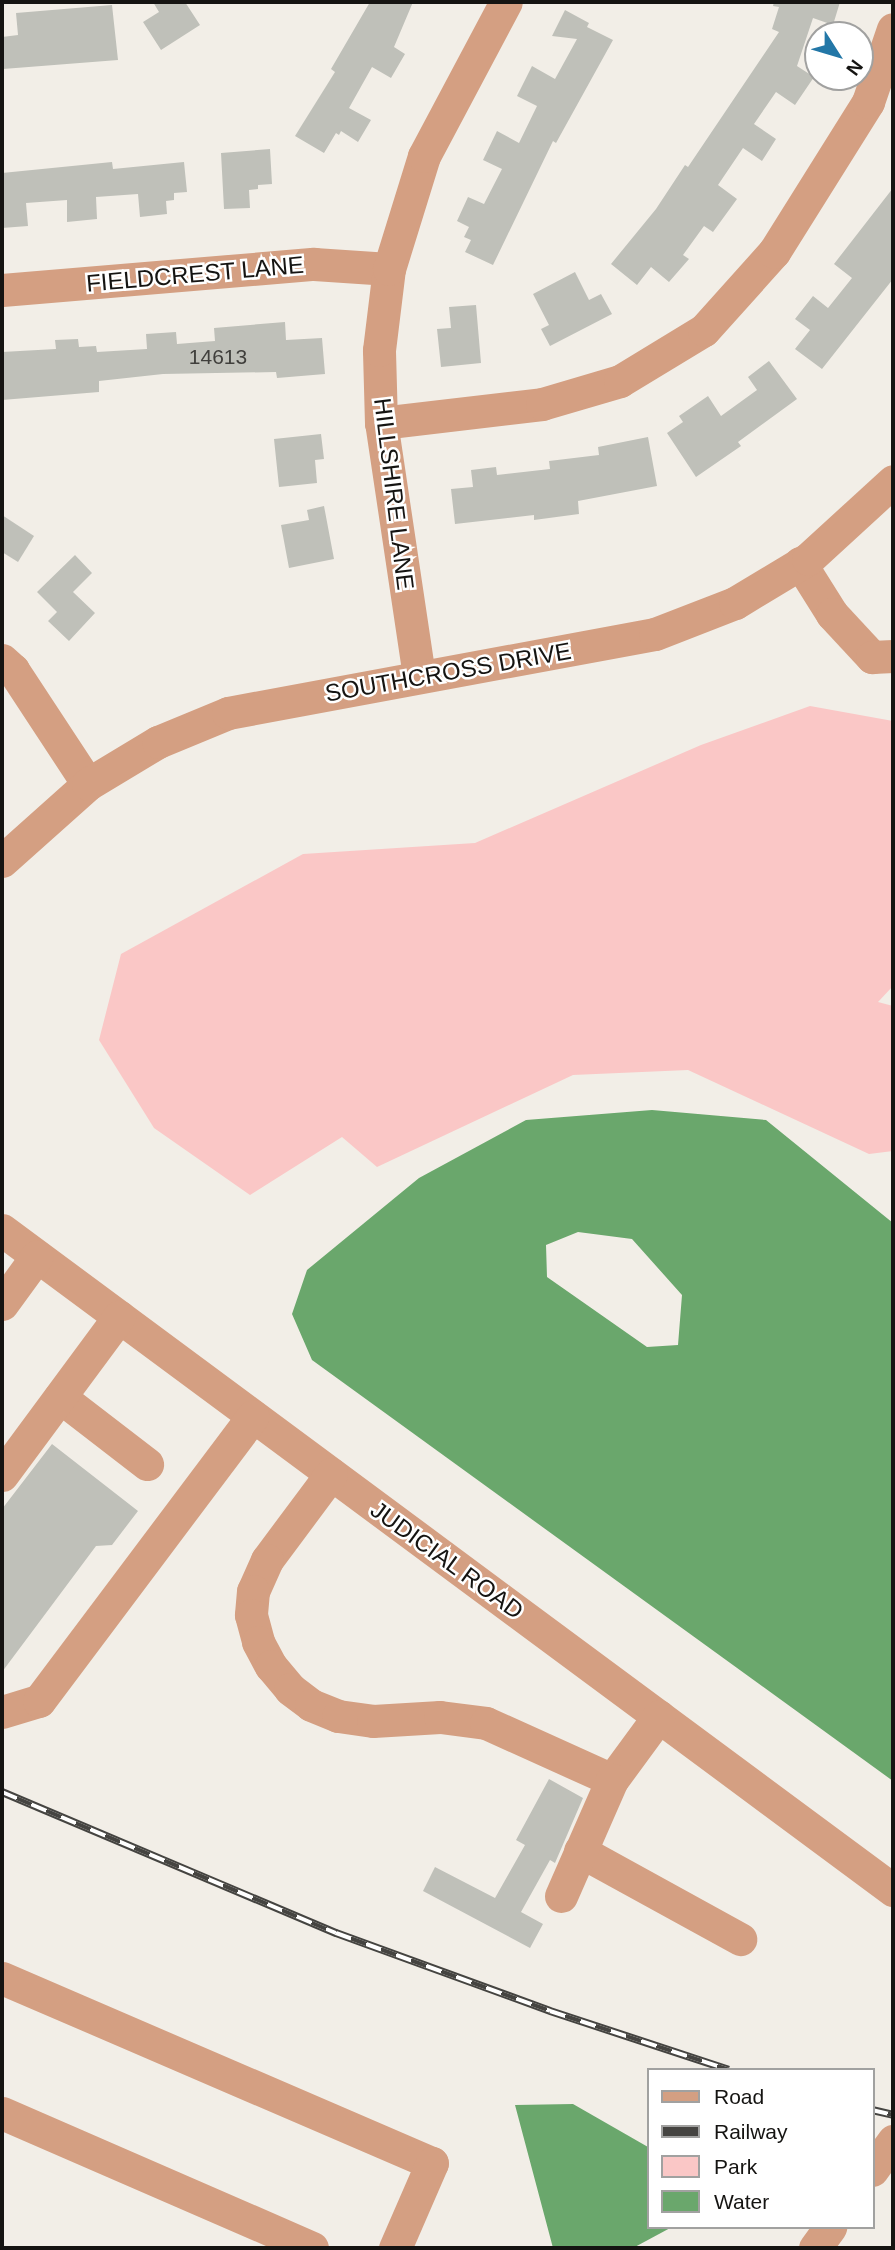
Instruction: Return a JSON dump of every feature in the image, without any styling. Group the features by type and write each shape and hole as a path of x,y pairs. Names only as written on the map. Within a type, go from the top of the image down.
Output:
{"street":[{"name":"HILLSHIRE LANE","path":"419,676 381,423 379,350 389,269 424,156 506,2"},
{"path":"381,423 542,404 620,381 704,330 774,252 868,102 893,29"},
{"name":"FIELDCREST LANE","path":"2,290 314,264 389,269"},
{"name":"SOUTHCROSS DRIVE","path":"2,862 88,784 158,742 228,713 655,634 735,603 800,563 893,481"},
{"path":"800,563 832,614 883,657 893,682"},
{"path":"2,660 13,670 88,784"},
{"name":"JUDICIAL ROAD","path":"2,1230 893,1890"},
{"path":"2,1304 37,1256"},
{"path":"2,1475 119,1317"},
{"path":"60,1397 147,1464"},
{"path":"2,1712 39,1701 253,1416"},
{"path":"331,1474 267,1560 253,1591 251,1615 258,1642 271,1666 290,1689 311,1705 338,1716 373,1721 463,1718 486,1723 612,1780"},
{"path":"561,1896 612,1780 659,1716"},
{"path":"580,1851 740,1939"},
{"path":"2,1978 432,2162 395,2248"},
{"path":"2,2113 312,2248"},
{"path":"874,2167 893,2141"},
{"path":"814,2248 828,2229"}],"green space":[{"path":"810,706 893,721 893,986 878,1002 893,1006 893,1151 869,1154 688,1070 573,1075 377,1167 342,1137 250,1195 154,1128 99,1040 121,954 303,854 475,843 701,745"}],"water":[{"path":"652,1110 766,1120 893,1223 893,1781 312,1360 292,1314 307,1270 419,1178 526,1120","holes":["578,1232 632,1239 682,1295 678,1345 647,1347 547,1277 546,1245"]},
{"path":"573,2104 646,2146 646,2229 668,2229 633,2248 553,2248 515,2105"}],"building":[{"path":"153,2 185,2 200,25 161,50 143,22 159,12"},
{"path":"370,2 413,2 394,47 405,54 391,78 372,67 349,108 371,120 358,142 341,131 339,135 336,133 324,153 295,136 335,72 331,69"},
{"path":"774,2 840,2 834,21 813,18 812,21 804,21 804,45 797,66 804,71 804,91 795,105 776,92 754,124 776,139 762,161 743,148 718,185 737,199 713,232 704,226 683,255 689,259 669,282 651,267 637,285 611,264 656,209 685,165 688,167 779,32 772,29 779,7 773,6"},
{"path":"112,5 118,60 3,69 2,37 18,35 16,13"},
{"path":"565,10 589,23 587,27 613,40 556,143 553,141 493,265 465,252 471,240 464,237 469,227 457,221 468,197 484,204 502,169 483,160 497,131 519,143 537,106 517,96 532,66 555,79 577,39 552,36"},
{"path":"270,149 272,184 258,185 258,189 249,190 250,208 224,209 221,153"},
{"path":"112,162 113,169 184,162 187,192 174,193 174,200 166,201 167,214 140,217 138,194 96,197 97,219 67,222 67,200 26,203 28,226 2,228 2,173"},
{"path":"893,188 893,279 822,369 795,349 810,330 795,319 813,296 828,308 852,278 834,264"},
{"path":"575,272 589,300 601,294 612,314 550,346 541,329 549,325 533,294"},
{"path":"476,305 481,363 441,367 437,329 451,328 449,307"},
{"path":"285,322 286,340 322,338 325,374 277,378 276,372 163,374 99,381 99,392 2,400 2,352 56,349 55,340 78,339 79,347 96,346 97,352 147,349 146,334 176,332 177,344 215,341 214,328"},
{"path":"769,361 797,399 738,442 741,446 696,477 667,433 683,422 679,416 708,396 721,416 757,390 748,377"},
{"path":"321,434 324,459 315,460 317,483 279,487 274,439"},
{"path":"648,437 657,486 578,501 579,514 534,520 534,515 455,524 451,489 473,487 471,470 496,467 497,475 550,469 549,461 599,455 598,447"},
{"path":"324,506 334,559 289,568 281,525 309,520 307,510"},
{"path":"2,515 34,536 18,562 2,552"},
{"path":"75,555 92,573 73,592 95,613 69,641 48,621 57,612 37,592"},
{"path":"52,1444 138,1511 112,1545 96,1546 2,1672 2,1509"},
{"path":"549,1779 583,1798 555,1863 550,1860 521,1912 543,1924 530,1948 423,1891 435,1867 495,1898 525,1845 516,1840"}],"railway":[{"path":"2,1792 336,1933 550,2011 723,2068"},
{"path":"874,2110 893,2115"}]}
